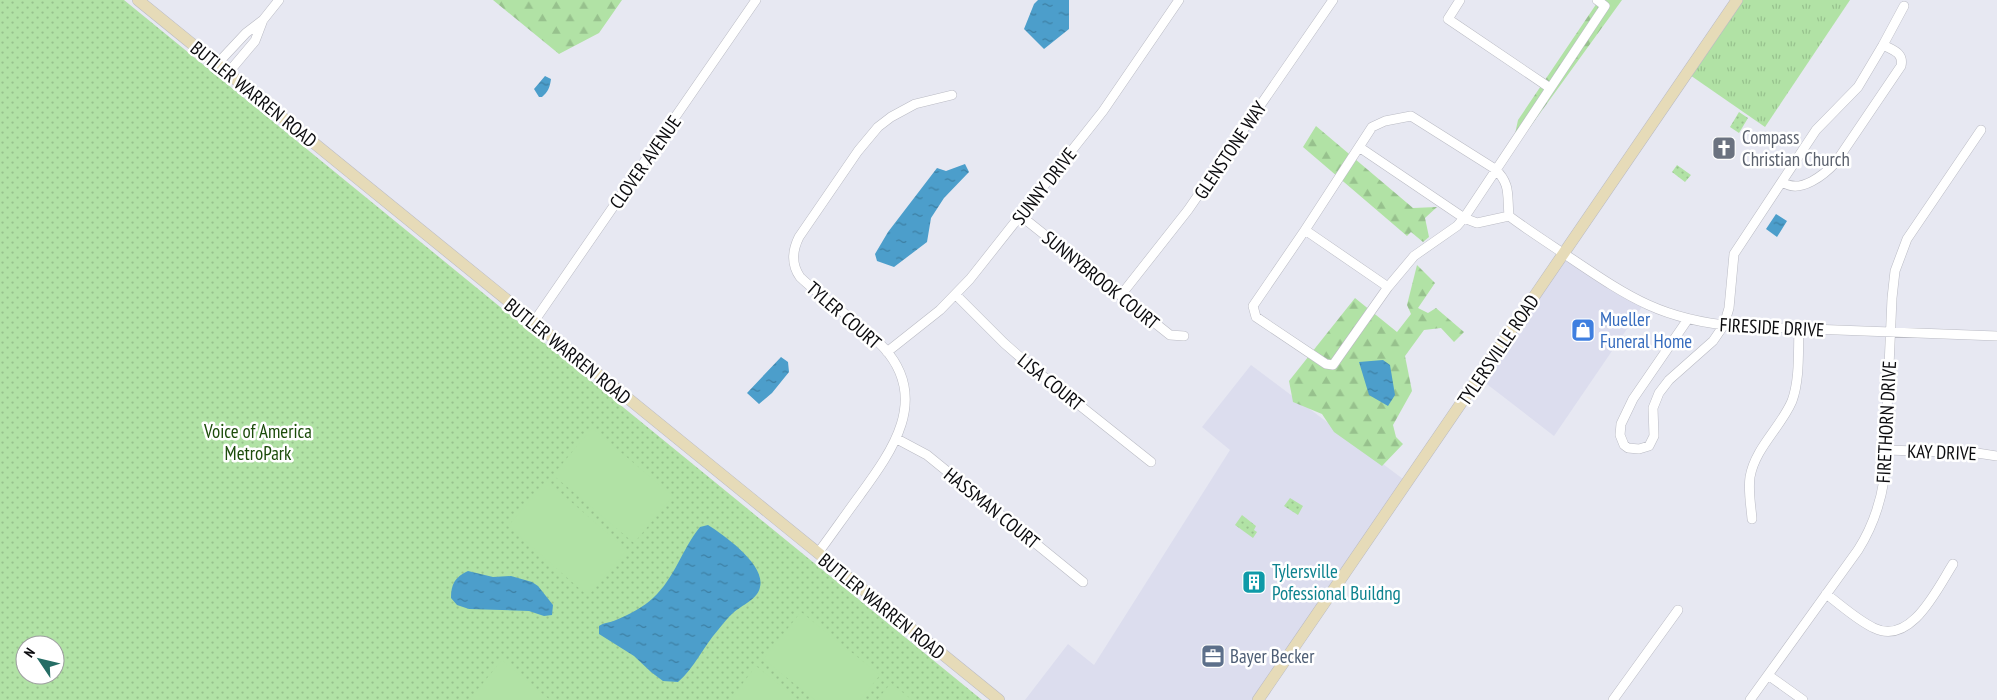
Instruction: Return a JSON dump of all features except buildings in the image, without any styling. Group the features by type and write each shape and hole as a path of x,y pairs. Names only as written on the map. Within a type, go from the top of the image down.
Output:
{"main road":[{"name":"BUTLER WARREN ROAD","path":"138,0 999,700"},
{"name":"TYLERSVILLE ROAD","path":"1258,700 1738,0"}],"street":[{"path":"217,64 246,33 263,20 279,0"},
{"name":"CLOVER AVENUE","path":"533,322 756,0"},
{"name":"SUNNY DRIVE","path":"887,352 956,295 1103,111 1179,0"},
{"name":"GLENSTONE WAY","path":"1120,295 1188,210 1332,0"},
{"path":"1460,0 1448,19 1550,88"},
{"path":"1359,147 1464,218 1477,224 1509,216 1507,186 1504,178 1495,169 1410,116 1385,120 1372,127 1253,306 1256,317 1326,364 1333,365 1388,287 1414,256 1456,226 1464,218 1495,169 1608,3 1597,0"},
{"path":"1688,319 1625,413 1620,435 1628,448 1639,450 1649,446 1654,436 1653,408 1658,393 1669,380 1713,341 1724,325 1729,308 1734,254 1816,130 1858,87 1904,6"},
{"path":"228,74 255,41 263,20"},
{"path":"1783,182 1793,186 1805,184 1825,174 1836,162 1901,66 1900,56 1883,45"},
{"name":"TYLER COURT","path":"818,553 869,484 897,439 904,415 904,392 898,371 887,352 871,336 800,277 794,262 794,247 858,152 878,127 896,114 915,104 952,96"},
{"name":"FIRETHORN DRIVE","path":"1750,700 1858,550 1871,527 1882,496 1894,282 1900,254 1915,225 1980,130"},
{"name":"SUNNYBROOK COURT","path":"1021,216 1170,335 1184,336"},
{"name":"FIRESIDE DRIVE","path":"1509,216 1631,297 1650,307 1688,319 1724,325 1997,336"},
{"path":"1305,230 1388,287"},
{"name":"LISA COURT","path":"956,295 1023,360 1151,462"},
{"path":"1752,519 1751,475 1756,460 1783,418 1793,398 1799,328"},
{"name":"HASSMAN COURT","path":"897,439 927,455 1083,582"},
{"name":"KAY DRIVE","path":"1886,450 1977,453 1997,456"},
{"path":"1826,594 1875,628 1885,631 1896,630 1907,626 1919,615 1953,564"},
{"path":"1613,700 1678,610"},
{"path":"1768,675 1803,700"}],"shaded area":[{"path":"1564,254 1644,304 1554,436 1479,378"},
{"path":"1251,365 1407,482 1258,700 1025,700 1068,644 1094,665 1230,450 1202,427"}],"green space":[{"name":"Voice of America MetroPark","path":"0,0 124,0 982,700 0,700"},
{"path":"493,0 622,0 599,33 559,54"},
{"path":"1599,0 1622,0 1530,127 1515,134 1518,120"},
{"path":"1737,0 1850,0 1765,127 1687,73"},
{"path":"1739,112 1748,118 1739,133 1730,127"},
{"path":"1316,126 1413,208 1437,207 1425,218 1429,237 1423,242 1411,232 1407,236 1303,147"},
{"path":"1677,165 1691,175 1685,182 1672,172"},
{"path":"1417,265 1435,283 1418,308 1428,313 1436,308 1464,332 1454,342 1441,328 1424,330 1405,356 1412,391 1393,425 1396,437 1403,444 1382,466 1334,432 1322,414 1293,402 1289,381 1355,298 1397,332 1411,314 1407,305"},
{"path":"592,428 673,496 634,543 553,475"},
{"path":"547,481 627,550 588,596 508,526"},
{"path":"1290,498 1303,506 1298,515 1284,506"},
{"path":"1242,515 1256,526 1254,530 1257,532 1253,538 1235,525"},
{"path":"801,612 880,675 860,700 815,700 763,659"},
{"path":"502,660 550,700 469,700"},
{"path":"756,666 799,700 730,700"},
{"path":"891,683 912,700 877,700"}],"water":[{"path":"1038,0 1069,0 1069,29 1044,49 1024,29 1034,4"},
{"path":"545,76 551,79 550,84 546,93 539,97 534,89"},
{"path":"965,164 969,172 944,198 931,218 927,242 894,267 877,261 875,254 888,232 937,168 946,171"},
{"path":"1776,214 1787,221 1777,237 1766,229"},
{"path":"781,357 788,362 789,372 772,393 759,404 747,393"},
{"path":"1383,360 1390,365 1395,395 1388,406 1369,395 1359,362"},
{"path":"708,525 733,543 757,569 760,578 759,591 727,619 678,682 663,681 634,656 599,634 599,626 631,613 653,598 673,573 700,527"},
{"path":"468,571 493,577 511,576 532,582 538,586 553,605 552,615 544,616 529,611 469,609 457,605 451,598 453,585 457,578"}],"place":[{"name":"Compass Christian Church","path":"1724,148"},
{"name":"Mueller Funeral Home","path":"1583,330"},
{"name":"Tylersville Pofessional Buildng","path":"1254,582"},
{"name":"Bayer Becker","path":"1213,656"}]}
